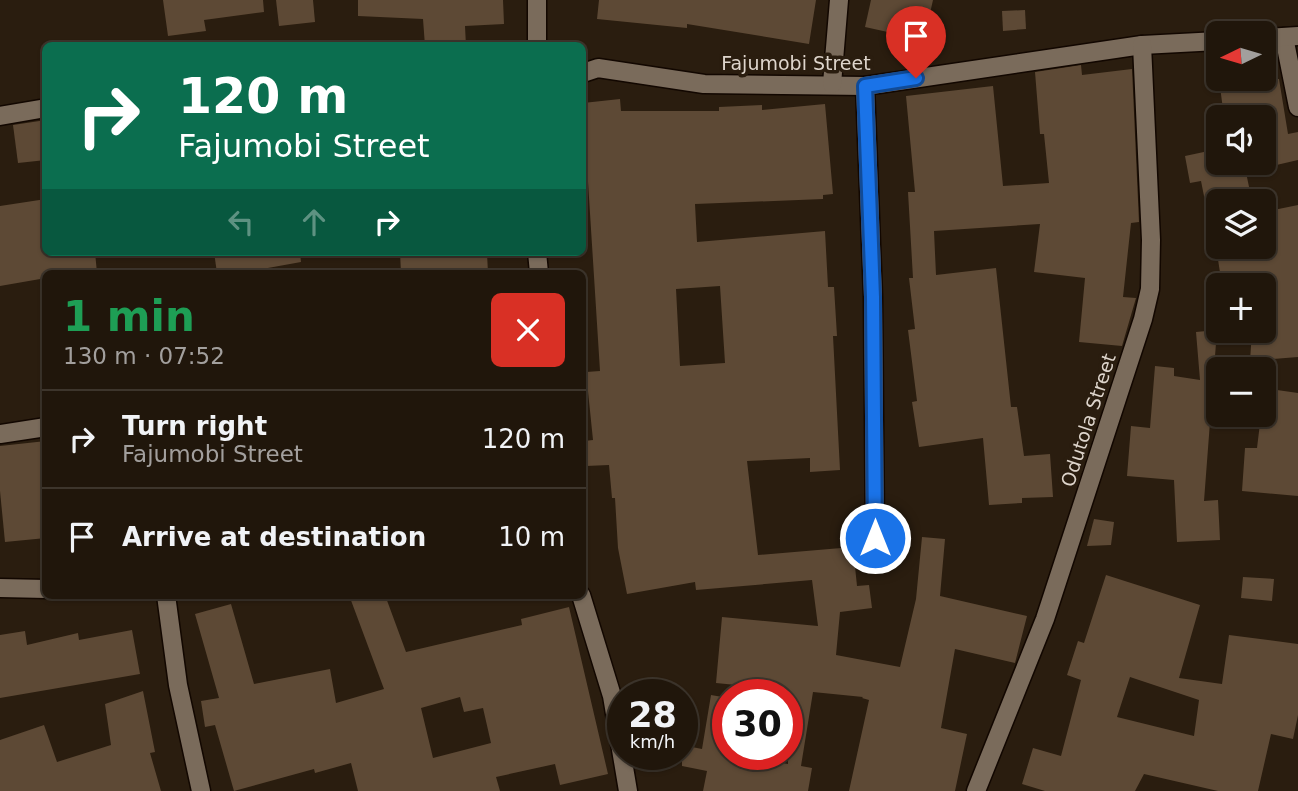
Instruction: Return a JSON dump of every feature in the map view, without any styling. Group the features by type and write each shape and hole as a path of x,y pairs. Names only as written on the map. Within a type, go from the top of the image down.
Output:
{"street":[{"path":"537,0 537,42"},
{"path":"832,84 838,0"},
{"path":"1291,36 1298,107"},
{"name":"Fajumobi Street","path":"586,72 598,68 704,84 865,86 1142,45 1206,42"},
{"name":"Odutola Street","path":"976,791 1045,619 1143,319 1150,289 1151,240 1142,45"},
{"path":"865,86 873,297 875,538"},
{"path":"0,116 42,109"},
{"path":"0,434 42,428"},
{"path":"0,588 42,589"},
{"path":"167,599 178,685 201,791"},
{"path":"582,599 612,696 628,791"}],"building":[{"path":"163,0 263,0 264,12 204,20 206,31 168,36"},
{"path":"276,0 313,0 315,22 279,26"},
{"path":"358,0 503,0 504,24 465,26 466,42 425,42 423,19 358,16"},
{"path":"599,0 816,0 809,44 687,24 687,28 597,19"},
{"path":"871,0 933,0 924,40 865,27"},
{"path":"1025,10 1026,29 1003,31 1002,11"},
{"path":"1081,65 1082,75 1132,69 1139,222 1131,223 1123,297 1136,298 1122,346 1079,342 1085,278 1034,272 1040,224 934,231 936,275 996,268 1011,407 1017,407 1024,456 1050,454 1053,497 1022,498 1022,503 989,505 983,438 919,447 912,402 917,401 908,330 915,329 909,278 913,278 908,192 915,192 906,96 993,86 1003,186 1049,183 1044,134 1040,134 1035,72"},
{"path":"1276,79 1279,79 1288,134 1298,132 1298,160 1276,165 1276,105 1222,105 1221,91 1276,91"},
{"path":"620,99 621,111 719,111 719,107 762,105 762,110 825,104 833,194 823,195 823,199 695,204 697,242 825,231 828,287 834,287 837,336 833,336 840,470 810,472 810,458 747,461 758,555 853,547 857,586 869,585 872,608 840,612 836,655 900,667 916,599 922,537 945,539 940,596 1027,616 1015,663 955,649 941,728 967,734 955,791 849,791 869,700 863,697 813,692 803,754 803,679 716,679 722,617 818,626 812,580 696,590 695,582 627,594 618,548 615,498 612,498 609,465 586,466 586,441 593,440 586,372 600,371 586,150 586,103","holes":["720,286 725,363 680,366 676,289"]},
{"path":"42,121 42,160 18,163 13,125"},
{"path":"1206,152 1206,175 1247,175 1249,189 1206,189 1205,201 1201,181 1190,183 1185,156"},
{"path":"42,200 42,256 95,256 97,270 42,270 42,279 0,286 0,206"},
{"path":"1298,205 1298,357 1250,357 1251,343 1276,343 1276,273 1220,273 1218,259 1276,259 1276,210"},
{"path":"215,256 300,256 301,262 257,270 217,270"},
{"path":"400,256 487,256 488,270 401,270"},
{"path":"1206,331 1206,343 1216,343 1215,357 1206,357 1206,427 1210,427 1204,501 1218,500 1220,540 1177,542 1174,480 1127,476 1131,426 1150,428 1155,366 1174,368 1174,376 1200,380 1196,332"},
{"path":"1276,390 1298,393 1298,496 1242,491 1245,448 1257,448 1260,427 1276,427"},
{"path":"42,441 42,538 5,542 0,491 0,446"},
{"path":"1094,519 1114,522 1111,545 1087,546"},
{"path":"1106,575 1200,605 1179,678 1222,684 1229,635 1298,644 1298,715 1293,739 1271,734 1258,791 1218,791 1144,774 1135,791 1045,791 1022,784 1033,748 1061,756 1081,680 1067,675 1078,641 1084,643","holes":["1130,677 1199,700 1194,736 1117,717"]},
{"path":"1243,577 1274,579 1272,601 1241,598"},
{"path":"350,599 386,599 406,652 522,625 521,619 569,607 608,774 560,785 555,764 496,777 500,791 358,791 351,763 315,773 314,769 234,791 215,725 205,727 201,701 219,698 195,614 231,604 254,684 330,669 336,703 384,689","holes":["460,697 464,712 483,708 491,743 433,758 421,708"]},
{"path":"132,630 140,674 0,698 0,635 25,631 27,645 78,633 79,640"},
{"path":"143,691 155,752 150,753 161,791 0,791 0,740 44,725 57,762 111,745 105,704"},
{"path":"711,695 712,770 812,768 808,791 703,791 707,771 698,769 698,748 702,749"}],"route":[{"path":"875,538 873,297 865,86 916,78"}]}
